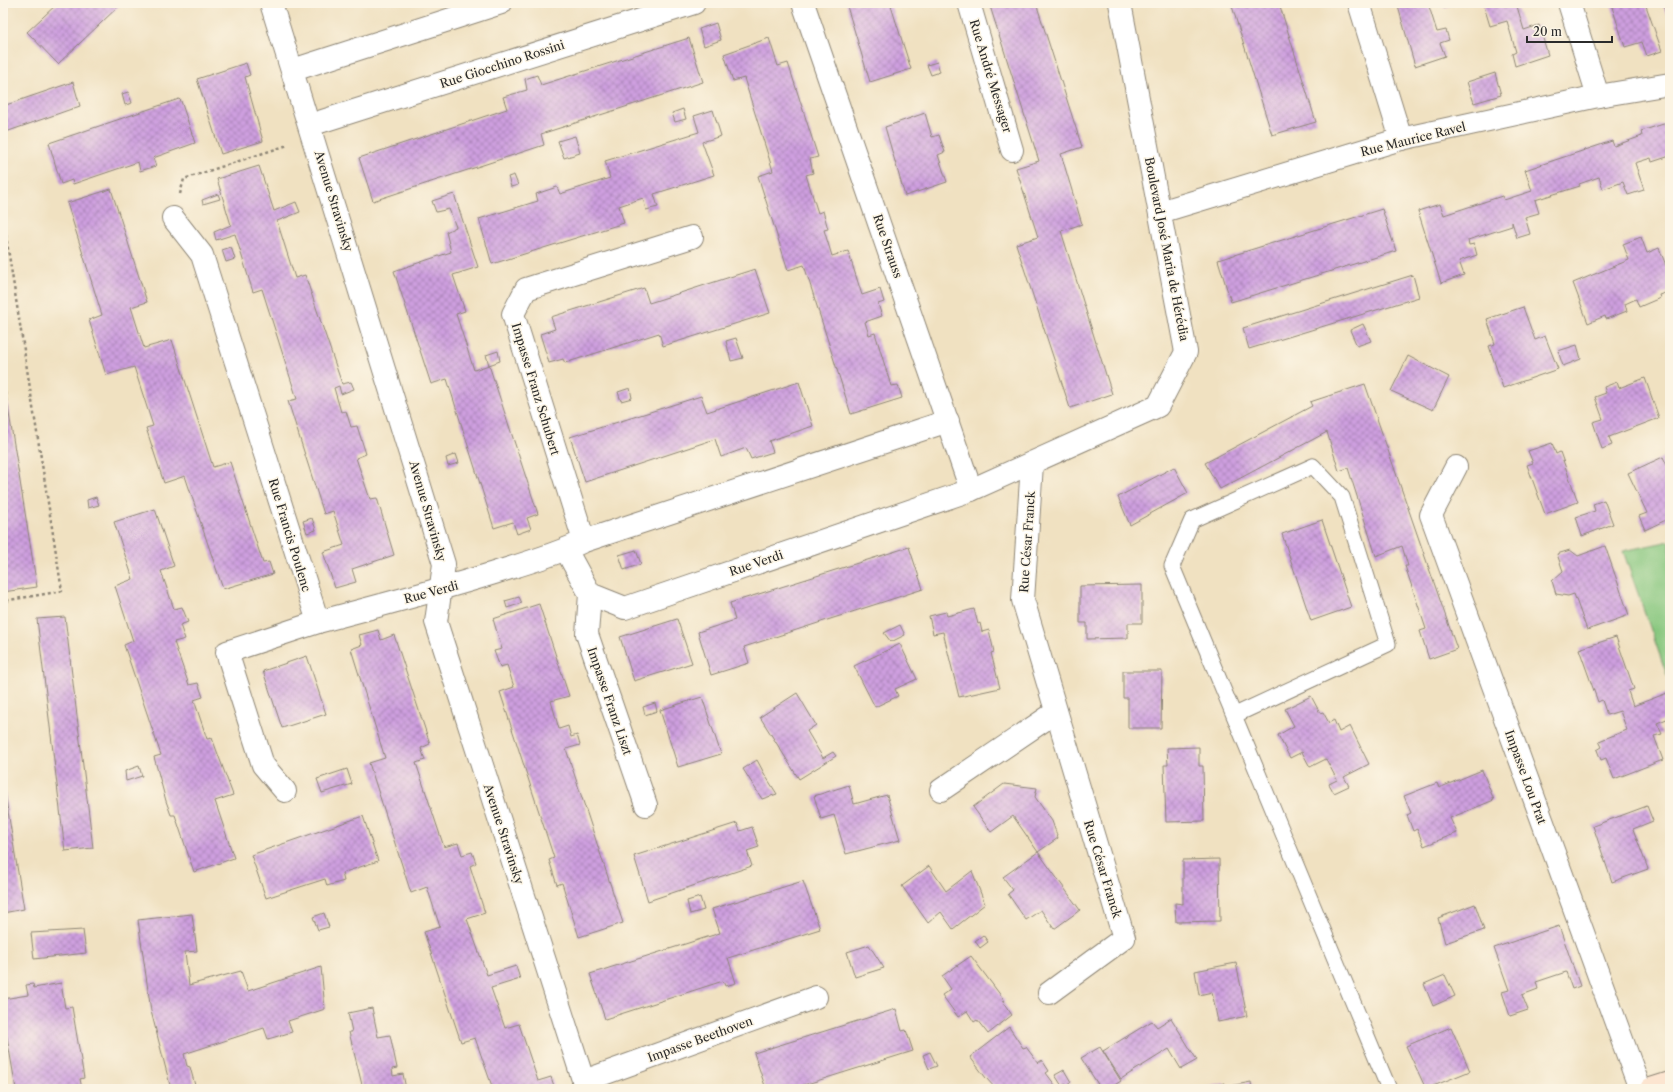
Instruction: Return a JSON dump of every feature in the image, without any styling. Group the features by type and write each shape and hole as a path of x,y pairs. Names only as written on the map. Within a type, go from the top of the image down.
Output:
{"street":[{"name":"Avenue Stravinsky","path":"271,3 312,131 444,564 442,589 436,622 585,1085"},
{"path":"293,70 501,3"},
{"name":"Rue Giocchino Rossini","path":"312,131 694,3"},
{"name":"Rue Strauss","path":"803,3 971,490"},
{"name":"Rue André Messager","path":"969,3 1012,150"},
{"name":"Boulevard José Maria de Hérédia","path":"971,490 1032,464 1158,406 1186,352 1120,3"},
{"path":"1359,3 1401,139"},
{"path":"1569,3 1598,96"},
{"name":"Rue Maurice Ravel","path":"1160,212 1401,139 1598,96 1670,84"},
{"name":"Rue Francis Poulenc","path":"173,218 202,255 318,622"},
{"name":"Impasse Franz Schubert","path":"575,546 513,314 526,289 692,237"},
{"name":"Rue Verdi","path":"318,622 442,589 948,421"},
{"name":"Rue César Franck","path":"1032,464 1024,600 1124,938 1049,993"},
{"name":"Impasse Lou Prat","path":"1456,467 1431,515 1640,1089"},
{"name":"Rue Verdi","path":"590,594 625,608 971,490"},
{"path":"575,546 590,594"},
{"name":"Impasse Franz Liszt","path":"590,594 587,634 646,805"},
{"path":"285,791 263,765 227,652 318,622"},
{"path":"941,790 1056,712"},
{"name":"Impasse Beethoven","path":"585,1085 816,997"},
{"path":"1651,1089 1670,1083"}],"lane":[{"path":"1235,715 1388,644 1342,497 1313,466 1192,520 1172,566 1389,1089"}],"path":[{"path":"173,218 184,179 312,131"},
{"path":"3,217 62,591 3,601"}],"green space":[{"path":"1670,541 1670,684 1623,551"}],"building":[{"path":"58,3 122,3 58,64 27,32"},
{"path":"846,3 890,3 911,69 870,82"},
{"path":"989,3 1036,3 1082,147 1061,154 1082,224 1061,231 1112,394 1070,408 1016,244 1038,237 1016,168 1039,161"},
{"path":"1231,3 1279,3 1316,122 1272,135"},
{"path":"1397,3 1428,3 1437,32 1446,30 1449,40 1440,43 1445,56 1415,66"},
{"path":"1442,3 1457,3 1444,8"},
{"path":"1483,3 1516,3 1524,30 1539,25 1548,55 1515,66 1512,54 1516,52 1507,21 1490,26"},
{"path":"1645,3 1662,51 1647,56 1642,42 1625,47 1611,4"},
{"path":"1663,3 1670,3 1670,13 1666,14"},
{"path":"716,23 721,40 704,46 699,29"},
{"path":"689,38 703,82 541,134 544,145 373,201 359,158 507,109 503,97 527,90 525,79 537,75 541,85"},
{"path":"769,38 778,66 788,63 818,157 810,159 813,173 806,175 818,213 823,211 828,229 824,230 832,256 848,251 862,295 880,289 884,302 878,304 882,316 865,322 869,335 875,333 891,386 898,385 902,398 851,414 804,265 788,270 758,176 773,171 744,78 733,81 724,54"},
{"path":"937,62 940,72 931,75 927,65"},
{"path":"246,63 250,75 245,77 263,141 221,154 197,79"},
{"path":"1495,73 1501,95 1474,103 1467,82"},
{"path":"73,82 80,106 3,133 3,106"},
{"path":"128,92 132,103 125,105 122,94"},
{"path":"179,99 195,143 153,158 156,166 140,171 138,162 73,184 72,180 61,184 49,143"},
{"path":"683,109 686,119 675,122 672,113"},
{"path":"713,110 721,136 702,142 714,175 654,194 658,207 646,210 643,198 619,206 624,223 492,264 479,219 538,201 536,194 557,187 560,194 610,178 605,161 699,132 694,116"},
{"path":"925,113 932,137 939,135 945,152 938,155 947,182 905,196 885,127"},
{"path":"1670,122 1670,156 1652,162 1651,158 1635,163 1644,190 1628,195 1623,182 1603,189 1599,177 1579,184 1580,186 1535,200 1539,213 1525,217 1530,234 1517,238 1512,222 1512,226 1468,240 1469,245 1474,244 1477,255 1459,261 1464,275 1441,283 1418,211 1440,204 1444,215 1502,196 1504,200 1532,191 1525,170 1612,141 1614,146 1642,136 1641,131"},
{"path":"575,136 580,153 564,158 558,141"},
{"path":"259,166 274,211 296,202 300,212 277,221 295,278 305,275 342,384 351,382 354,389 341,394 339,386 334,388 341,412 346,411 351,427 357,426 366,454 356,458 370,499 377,498 394,555 352,569 356,582 335,588 323,552 344,545 333,511 324,514 306,458 288,401 297,399 262,289 253,292 235,234 216,240 214,232 231,225 217,179"},
{"path":"514,175 518,185 511,187 508,177"},
{"path":"111,189 147,302 131,307 144,348 172,340 213,467 230,462 263,563 269,562 273,574 223,589 185,476 164,483 146,428 153,426 134,367 106,375 89,320 102,315 67,203"},
{"path":"218,194 220,199 203,204 202,200"},
{"path":"454,194 478,267 453,275 465,311 456,314 474,370 489,365 538,514 527,518 531,529 517,534 513,522 494,528 447,379 431,384 394,271 451,252 446,232 456,227 449,209 436,212 432,201"},
{"path":"1382,209 1396,251 1231,302 1218,260"},
{"path":"1641,237 1647,253 1659,248 1670,275 1670,291 1659,295 1660,298 1639,307 1636,299 1625,304 1627,311 1606,319 1605,316 1588,323 1573,283 1629,260 1623,244"},
{"path":"231,247 235,259 226,262 222,250"},
{"path":"755,269 770,313 663,346 659,333 565,363 563,359 549,363 540,334 555,329 551,317 644,288 649,303"},
{"path":"1413,275 1419,297 1249,349 1243,328"},
{"path":"1523,307 1535,340 1545,336 1558,369 1503,388 1489,346 1495,344 1487,319"},
{"path":"1363,324 1371,341 1357,346 1350,330"},
{"path":"736,338 743,358 731,361 726,341"},
{"path":"1577,345 1581,359 1563,366 1558,351"},
{"path":"498,351 500,361 489,365 486,355"},
{"path":"1408,356 1449,377 1433,410 1391,391"},
{"path":"3,376 37,587 3,592"},
{"path":"1645,378 1659,418 1609,437 1612,445 1602,449 1593,422 1603,419 1595,397 1606,393 1604,387 1617,382 1619,388"},
{"path":"799,382 813,426 769,441 773,452 751,459 746,448 721,457 715,439 585,482 570,437 701,396 707,412"},
{"path":"1365,384 1457,649 1429,659 1420,631 1426,629 1405,566 1408,566 1402,546 1376,556 1348,468 1339,471 1327,432 1220,489 1205,463 1312,406 1310,402"},
{"path":"630,388 632,398 621,401 618,392"},
{"path":"1552,443 1556,454 1560,452 1578,502 1545,514 1527,465 1533,463 1528,451"},
{"path":"456,454 459,463 448,466 446,458"},
{"path":"1663,457 1670,471 1670,518 1645,530 1639,516 1647,513 1628,473"},
{"path":"1174,467 1188,493 1130,525 1118,497"},
{"path":"96,497 99,505 88,508 87,500"},
{"path":"1604,500 1613,524 1582,536 1576,517 1595,511 1593,504"},
{"path":"155,509 174,566 161,571 174,609 182,607 188,622 180,625 185,639 174,642 189,685 198,683 203,697 194,700 207,739 212,738 233,795 215,801 234,858 194,872 175,815 171,815 166,801 154,757 161,755 124,645 133,641 115,586 133,579 114,522"},
{"path":"312,518 316,530 307,533 303,521"},
{"path":"1322,520 1351,607 1311,621 1282,534"},
{"path":"1605,546 1629,615 1587,630 1574,594 1568,596 1556,594 1552,581 1563,571 1557,554 1570,550 1578,556"},
{"path":"909,547 923,589 744,647 749,663 711,675 698,632 735,620 730,603"},
{"path":"636,550 641,564 624,570 619,555"},
{"path":"1142,585 1142,623 1128,623 1128,638 1087,639 1087,623 1080,623 1080,586"},
{"path":"519,597 522,603 507,608 505,601"},
{"path":"539,604 569,696 551,701 559,729 568,726 571,737 577,735 580,745 566,749 623,923 579,937 562,883 557,885 549,860 554,858 500,692 514,687 507,665 500,667 494,651 502,649 493,619"},
{"path":"974,609 982,632 989,630 994,652 991,653 1000,688 959,697 943,632 933,634 929,616 946,612 947,616"},
{"path":"65,617 93,848 65,851 37,619"},
{"path":"677,619 692,663 634,681 620,637"},
{"path":"900,625 905,635 891,642 884,633"},
{"path":"378,630 381,640 394,635 430,744 421,748 425,760 416,763 444,847 458,843 462,855 472,852 476,863 470,866 485,913 467,919 487,975 516,966 520,979 491,988 505,1028 519,1024 538,1081 551,1077 555,1089 493,1089 475,1038 461,1042 424,932 440,927 427,887 411,893 369,763 385,758 351,649 362,645 359,635"},
{"path":"1616,637 1634,689 1628,691 1633,706 1670,692 1670,711 1667,712 1669,718 1657,723 1662,734 1654,736 1663,760 1614,779 1606,758 1601,760 1597,750 1602,747 1599,741 1627,730 1620,711 1607,715 1602,700 1598,702 1579,649"},
{"path":"900,644 917,679 895,689 898,696 875,707 854,666"},
{"path":"307,656 326,714 282,728 263,671"},
{"path":"1123,671 1162,671 1161,728 1128,728 1128,698 1123,698"},
{"path":"797,693 816,725 807,731 823,758 833,752 836,756 799,779 760,717"},
{"path":"1311,696 1320,713 1323,712 1329,723 1334,720 1339,732 1350,726 1369,764 1344,777 1349,786 1334,793 1329,784 1337,780 1326,759 1310,767 1302,752 1290,758 1278,735 1294,726 1285,709"},
{"path":"702,697 721,754 678,767 660,710"},
{"path":"655,703 657,711 645,715 643,707"},
{"path":"1199,747 1199,766 1203,766 1204,821 1166,822 1164,765 1168,765 1167,748"},
{"path":"757,760 777,794 762,799 743,769"},
{"path":"139,766 142,776 126,781 125,771"},
{"path":"347,769 352,784 322,793 317,779"},
{"path":"1482,770 1494,800 1450,818 1457,833 1424,846 1417,829 1413,831 1407,815 1411,813 1404,796 1437,783 1439,788"},
{"path":"3,781 24,909 3,913"},
{"path":"1004,784 1037,788 1035,797 1052,821 1058,838 1038,852 1013,816 991,832 973,807"},
{"path":"849,785 854,804 887,795 900,840 846,854 834,815 821,819 814,796"},
{"path":"1647,806 1653,821 1633,829 1648,869 1612,882 1593,826"},
{"path":"363,816 378,861 342,873 344,881 327,886 325,879 266,898 251,855"},
{"path":"737,823 740,831 752,827 759,847 747,851 752,866 648,901 634,856"},
{"path":"1038,852 1080,910 1054,929 1041,910 1026,920 1008,894 1013,890 1003,877"},
{"path":"1219,859 1220,921 1176,922 1175,903 1183,904 1183,860"},
{"path":"929,866 946,891 972,871 985,904 953,929 941,912 928,923 902,886"},
{"path":"803,881 820,929 728,958 736,983 725,986 723,981 605,1019 590,974 720,933 712,909"},
{"path":"700,897 704,910 690,914 687,901"},
{"path":"1475,904 1484,930 1445,943 1438,918"},
{"path":"324,913 329,927 318,930 313,917"},
{"path":"192,914 197,951 185,952 189,985 241,971 248,991 321,967 325,1009 288,1021 292,1032 268,1039 264,1028 184,1054 187,1066 190,1067 196,1089 171,1089 151,1011 138,920"},
{"path":"1559,926 1580,986 1572,989 1566,972 1536,982 1538,989 1522,995 1528,1010 1510,1016 1502,992 1509,990 1494,948"},
{"path":"83,930 86,953 34,959 31,933"},
{"path":"983,935 988,942 980,948 975,941"},
{"path":"869,945 884,968 855,977 847,952"},
{"path":"971,956 1005,1001 1003,1002 1012,1015 988,1034 977,1020 974,1022 967,1011 958,1017 942,995 951,989 942,976"},
{"path":"1236,963 1247,1016 1218,1022 1212,992 1199,995 1195,971"},
{"path":"1445,975 1455,996 1433,1006 1424,984"},
{"path":"61,983 65,1008 72,1007 84,1078 80,1079 82,1089 16,1089 3,1014 3,999 28,995 26,985 33,984 34,988"},
{"path":"372,1008 378,1037 390,1035 397,1068 392,1069 393,1076 403,1074 406,1089 363,1089 349,1032 352,1032 348,1013"},
{"path":"896,1009 902,1031 906,1030 913,1051 791,1089 766,1089 754,1053"},
{"path":"1171,1018 1197,1060 1181,1069 1169,1049 1121,1079 1103,1051 1152,1021 1157,1027"},
{"path":"1009,1027 1023,1048 1026,1047 1038,1063 1042,1060 1049,1071 1046,1073 1058,1089 996,1089 986,1078 970,1057"},
{"path":"1451,1027 1470,1071 1426,1089 1406,1046"},
{"path":"1100,1047 1121,1081 1108,1089 1101,1089 1081,1058"},
{"path":"930,1052 937,1066 929,1069 923,1055"},
{"path":"1064,1070 1071,1082 1062,1086 1055,1075"},
{"path":"1251,1082 1252,1089 1199,1089 1225,1083 1225,1087"}]}
